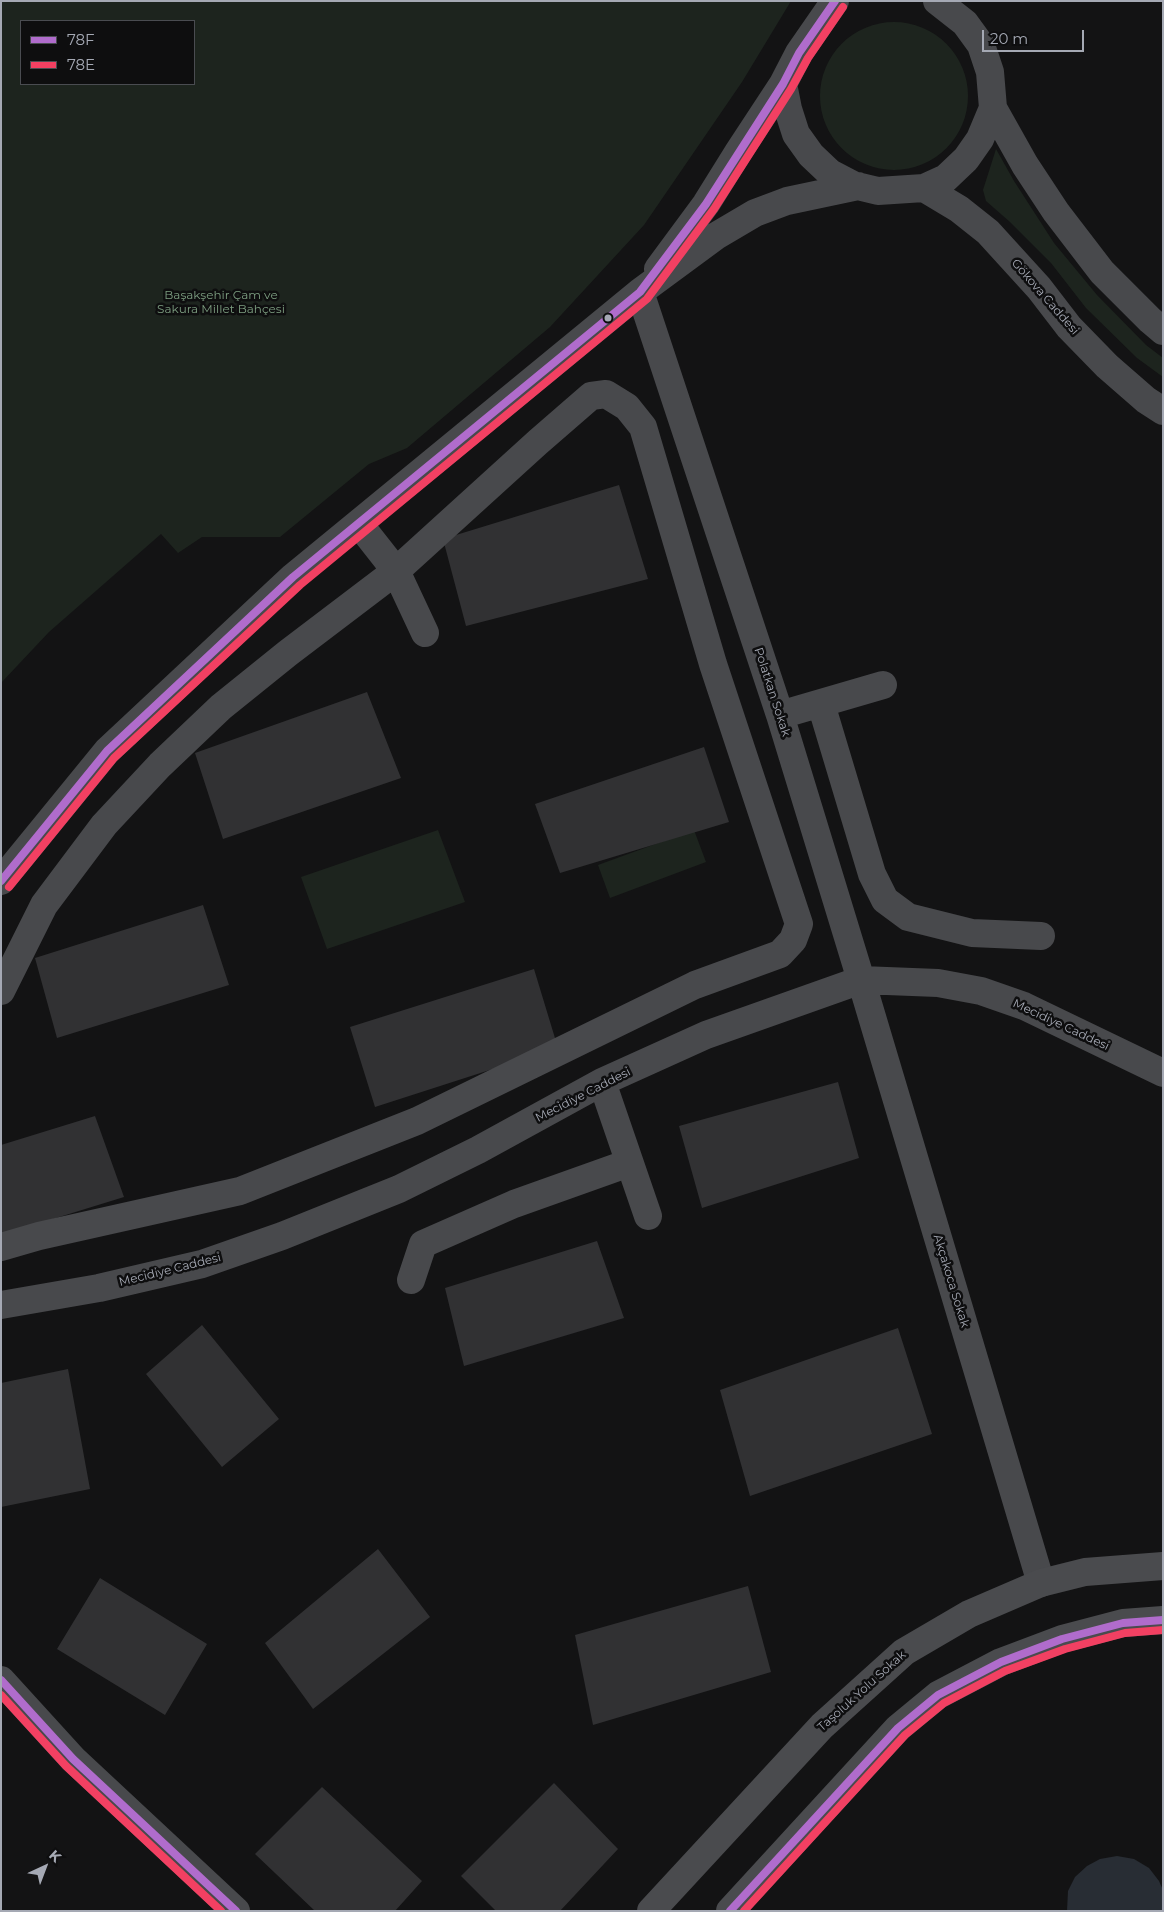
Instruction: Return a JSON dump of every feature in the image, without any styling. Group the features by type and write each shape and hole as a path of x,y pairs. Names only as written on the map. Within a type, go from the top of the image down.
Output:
{"main road":[{"name":"Taşoluk Yolu Sokak","path":"651,1911 822,1726 904,1652 969,1614 1041,1582 1085,1572 1163,1566"},
{"path":"730,1911 898,1728 938,1695 1001,1662 1062,1639 1123,1623 1163,1620"}],"street":[{"path":"640,292 706,204 783,84 799,53 835,1"},
{"path":"937,1 964,14 981,45 990,72 993,108 1025,165 1056,212 1102,272 1163,331"},
{"path":"783,84 796,134 810,155 830,173 858,186 878,190 924,188 946,178 966,159 980,139 993,108"},
{"path":"1,881 107,751 293,577 640,292 716,236 755,214 787,201 858,186"},
{"name":"Gökova Caddesi","path":"924,188 959,209 988,232 1039,288 1069,327 1146,400 1163,411"},
{"name":"Polatkan Sokak","path":"640,292 780,715 861,980"},
{"path":"1,991 44,906 104,825 154,772 221,707 396,570 591,396 606,394 627,407 643,427 713,664 799,924 793,940 780,954 695,985 417,1121 240,1191 39,1236 1,1247"},
{"path":"358,524 396,570 424,633"},
{"path":"780,715 883,685"},
{"path":"821,704 872,874 885,900 908,917 972,933 1041,936"},
{"name":"Mecidiye Caddesi","path":"1,1305 100,1288 202,1264 282,1236 399,1189 478,1150 602,1082 706,1035 861,980 938,983 981,991 1024,1006 1163,1074"},
{"name":"Akçakoca Sokak","path":"861,980 1041,1582"},
{"path":"602,1082 648,1216"},
{"path":"411,1280 423,1244 514,1204 629,1163"},
{"path":"1,1680 73,1759 236,1911"}],"green space":[{"name":"Başakşehir Çam ve Sakura Millet Bahçesi","path":"1,1 791,1 742,82 644,225 550,327 407,448 369,464 280,537 202,537 178,553 161,534 49,632 1,683"},
{"path":"894,22 922,28 946,44 962,68 968,96 962,124 946,148 922,164 894,170 866,164 842,148 826,124 820,96 826,68 842,44 866,28"},
{"path":"996,149 1054,243 1097,295 1146,345 1163,358 1163,377 1137,358 1086,308 1051,263 986,201 983,190"},
{"path":"438,830 465,902 327,949 301,877"},
{"path":"694,830 706,862 610,898 598,865"}],"shaded area":[{"path":"1117,1856 1134,1859 1149,1868 1163,1890 1163,1911 1067,1911 1068,1891 1075,1877 1087,1866 1100,1859"}],"building":[{"path":"619,485 648,579 466,626 443,539"},
{"path":"367,692 401,778 223,839 195,753"},
{"path":"704,747 729,822 560,873 535,804"},
{"path":"203,905 229,985 57,1038 35,958"},
{"path":"534,969 558,1048 375,1107 350,1027"},
{"path":"838,1082 859,1158 702,1208 679,1126"},
{"path":"95,1116 124,1197 1,1235 1,1145"},
{"path":"597,1241 624,1318 464,1366 445,1288"},
{"path":"202,1325 279,1419 222,1467 146,1374"},
{"path":"898,1328 932,1434 750,1496 720,1390"},
{"path":"68,1369 90,1489 1,1507 1,1383"},
{"path":"378,1549 430,1617 313,1709 265,1643"},
{"path":"100,1578 207,1644 165,1715 57,1649"},
{"path":"748,1586 771,1672 593,1725 575,1635"},
{"path":"554,1783 618,1849 560,1911 496,1911 461,1876"},
{"path":"322,1787 422,1881 395,1911 315,1911 255,1854"}],"transit line":[{"name":"78F","path":"1,881 107,751 293,577 640,292 706,204 783,84 799,53 835,1"},
{"name":"78E","path":"9,887 114,758 300,585 647,299 714,209 791,89 808,58 843,7"},
{"name":"78F","path":"730,1911 898,1728 938,1695 1001,1662 1062,1639 1123,1623 1163,1620"},
{"name":"78E","path":"744,1911 905,1735 944,1703 1005,1671 1065,1649 1125,1633 1163,1630"},
{"name":"78F","path":"1,1680 73,1759 236,1911"},
{"name":"78E","path":"1,1695 66,1766 221,1911"}]}
